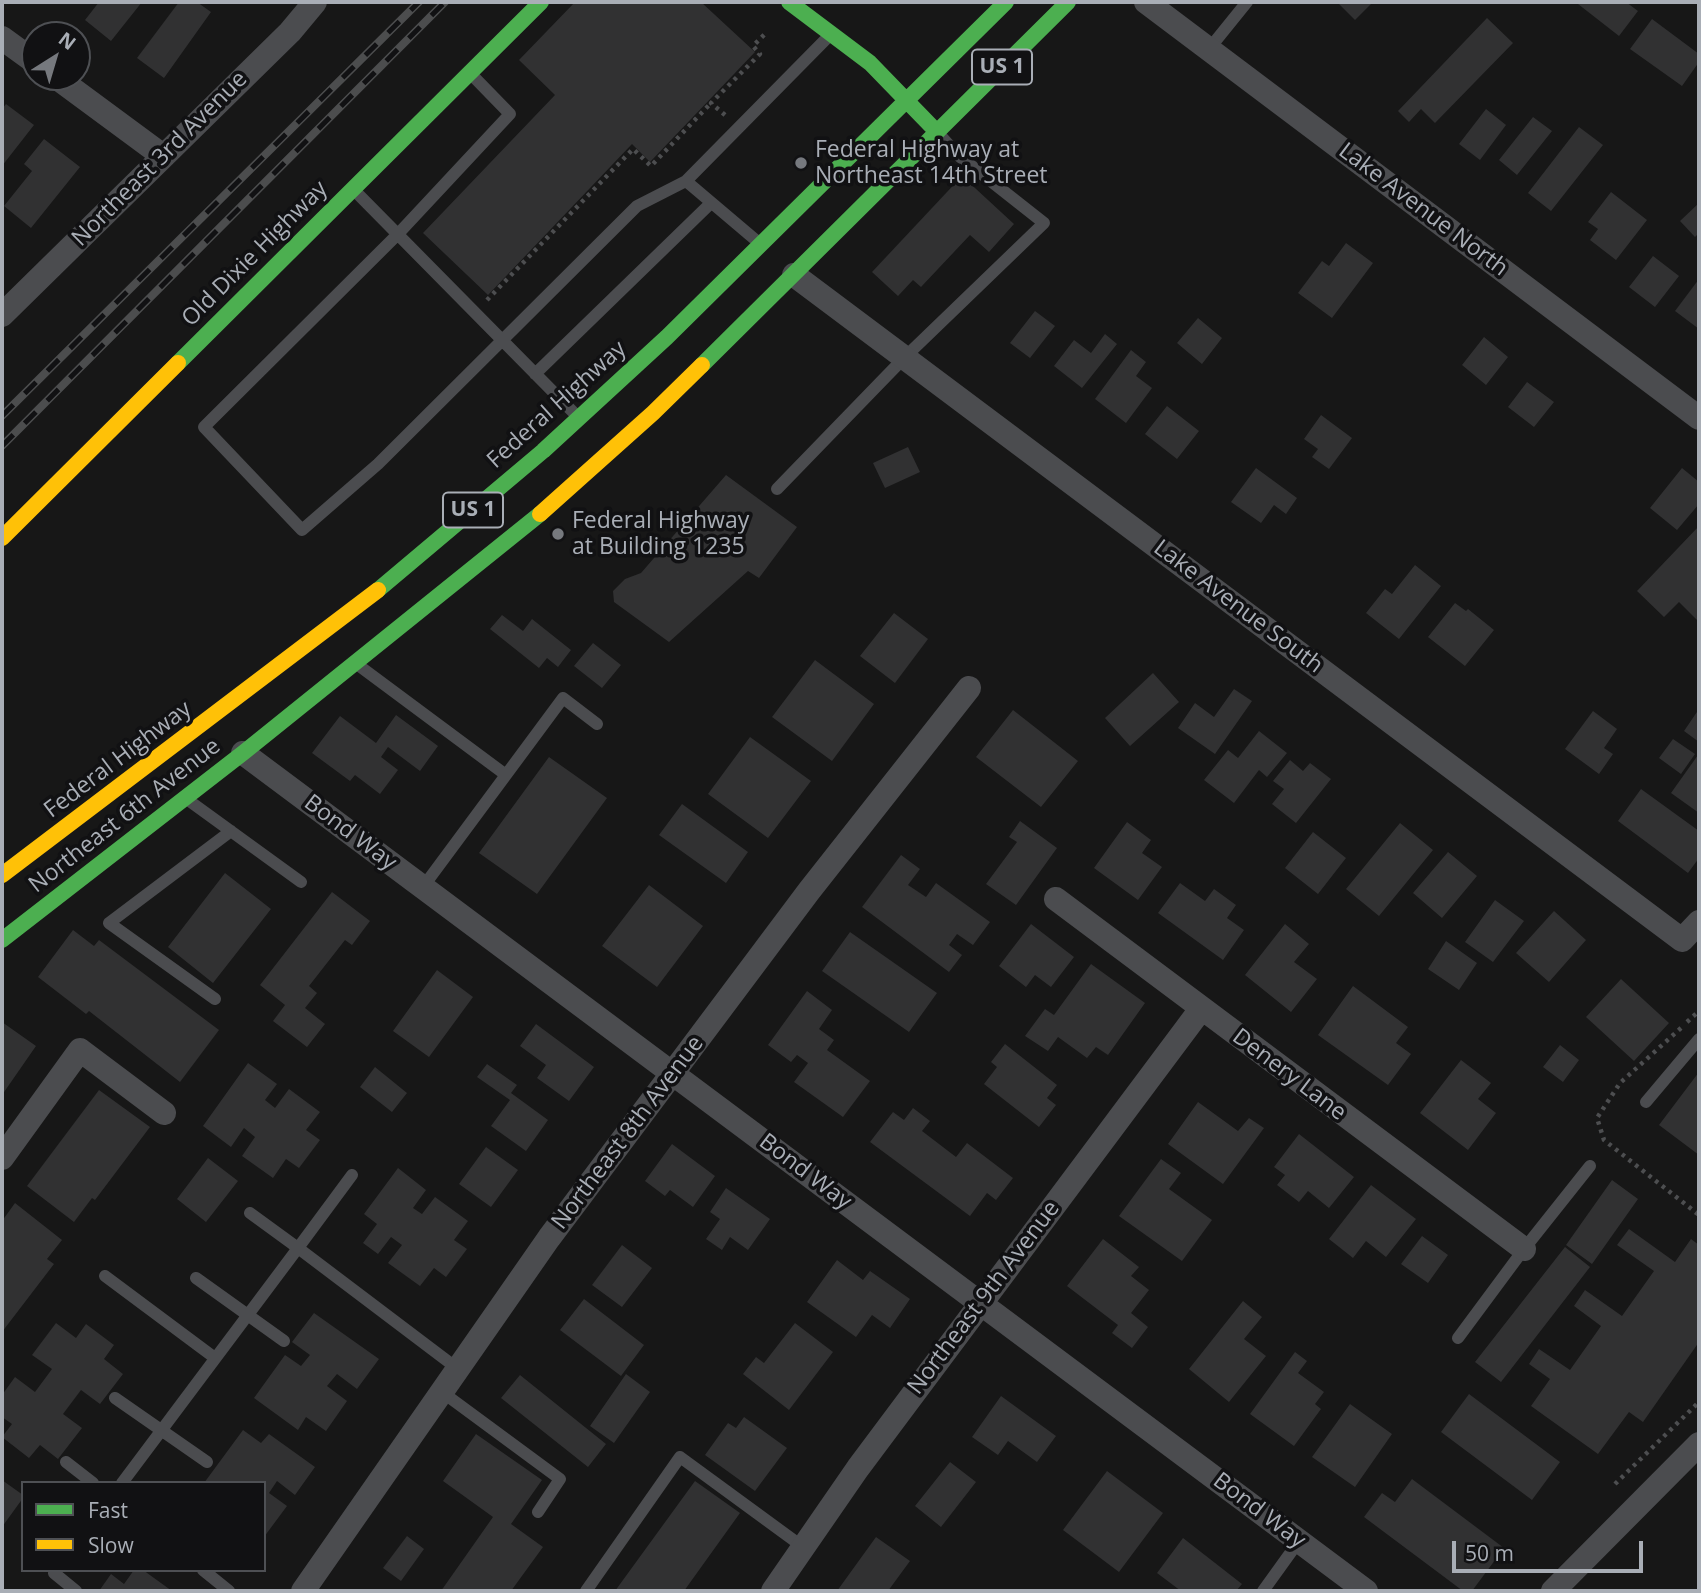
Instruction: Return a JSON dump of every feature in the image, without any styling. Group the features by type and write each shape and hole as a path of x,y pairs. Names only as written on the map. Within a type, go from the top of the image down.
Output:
{"main road":[{"name":"Old Dixie Highway","path":"2,538 541,2"},
{"path":"789,2 870,63 936,131"},
{"name":"Federal Highway","path":"2,875 405,569 667,337 1006,2"},
{"name":"US 1","path":"243,753 554,502 653,412 1068,2"},
{"name":"Northeast 6th Avenue","path":"2,940 243,753"}],"street":[{"name":"Northeast 3rd Avenue","path":"2,315 290,32 315,2"},
{"name":"Lake Avenue North","path":"1146,2 1699,418"},
{"path":"2,38 21,52"},
{"path":"75,91 163,156"},
{"name":"Lake Avenue South","path":"794,275 1682,940 1699,922"},
{"name":"Northeast 8th Avenue","path":"303,1591 549,1238 809,891 969,688"},
{"name":"Bond Way","path":"243,753 1366,1591"},
{"name":"Denery Lane","path":"1056,900 1524,1249"},
{"name":"Northeast 9th Avenue","path":"773,1591 858,1468 1201,1009"},
{"path":"2,1158 80,1050 164,1113"},
{"path":"1553,1591 1699,1444"}],"lane":[{"path":"1209,49 1247,2"},
{"path":"471,74 510,114 398,234 204,427 302,530 378,464 637,206 686,181 831,33"},
{"path":"777,489 904,358 1044,223 959,156 936,131"},
{"path":"686,181 761,244"},
{"path":"353,188 578,418"},
{"path":"536,374 711,203"},
{"path":"355,663 506,775"},
{"path":"423,887 563,698 597,724"},
{"path":"185,798 301,882"},
{"path":"215,999 109,923 231,831"},
{"path":"1646,1102 1699,1040"},
{"path":"1458,1338 1590,1166"},
{"path":"123,1481 352,1175"},
{"path":"250,1213 458,1369"},
{"path":"105,1276 215,1358"},
{"path":"196,1278 284,1341"},
{"path":"442,1392 560,1479 538,1512"},
{"path":"115,1398 206,1462"},
{"path":"586,1591 680,1457 803,1547"},
{"path":"66,1462 90,1481"},
{"path":"1263,1591 1299,1541"},
{"path":"55,1572 76,1591"},
{"path":"205,1572 229,1591"}],"path":[{"path":"475,313 633,149 651,166 760,54 753,46 767,32"},
{"path":"711,103 738,128"},
{"path":"1615,1484 1699,1402"}],"building":[{"path":"99,2 142,2 111,41 91,25 91,21 85,20"},
{"path":"179,2 197,2 211,12 164,78 137,58"},
{"path":"575,2 701,2 755,52 650,162 632,144 488,295 423,233 555,95 519,60"},
{"path":"1337,2 1373,2 1355,20"},
{"path":"1626,2 1638,11 1619,36 1578,4"},
{"path":"1487,18 1513,43 1435,123 1421,109 1409,122 1398,111"},
{"path":"1652,19 1699,54 1699,62 1682,86 1630,49"},
{"path":"6,104 34,125 2,166 2,109"},
{"path":"1486,109 1506,125 1480,160 1459,144"},
{"path":"1533,117 1552,131 1517,175 1499,160"},
{"path":"1579,127 1603,145 1551,211 1528,193"},
{"path":"44,139 80,167 31,228 4,206 32,171 24,164"},
{"path":"962,176 1014,224 989,252 970,235 921,287 913,280 898,296 872,272"},
{"path":"1611,192 1647,220 1616,260 1590,240 1598,229 1588,222"},
{"path":"1699,203 1699,233 1695,237 1680,221"},
{"path":"1346,243 1373,263 1332,318 1298,293 1322,261 1329,266"},
{"path":"1653,256 1679,276 1655,307 1629,287"},
{"path":"1699,279 1699,329 1675,311"},
{"path":"1035,311 1055,326 1030,358 1010,343"},
{"path":"1198,318 1222,338 1202,364 1177,343"},
{"path":"1105,334 1117,344 1082,388 1054,366 1074,340 1091,353"},
{"path":"1484,337 1508,357 1486,385 1462,365"},
{"path":"1131,350 1146,362 1136,376 1152,388 1126,423 1095,399"},
{"path":"1527,382 1554,402 1534,427 1508,407"},
{"path":"1167,406 1199,431 1177,459 1145,434"},
{"path":"1321,415 1352,438 1329,469 1312,457 1318,449 1304,439"},
{"path":"908,447 920,472 885,488 873,463"},
{"path":"1256,468 1297,498 1286,514 1274,505 1261,523 1231,502"},
{"path":"1682,468 1699,482 1699,504 1677,530 1650,508"},
{"path":"726,475 797,527 759,578 748,571 669,642 614,602 613,591 625,579 641,573"},
{"path":"1699,526 1699,622 1679,602 1664,617 1637,591"},
{"path":"1415,565 1441,586 1399,639 1366,613 1385,589 1392,594"},
{"path":"1455,603 1466,611 1468,609 1494,630 1465,666 1428,637"},
{"path":"894,613 928,639 895,683 860,656"},
{"path":"502,615 523,631 532,619 571,650 558,667 547,658 539,668 490,629"},
{"path":"593,643 621,665 602,688 574,666"},
{"path":"815,660 874,704 832,761 772,717"},
{"path":"1153,673 1179,702 1130,746 1105,718"},
{"path":"1234,689 1252,701 1215,754 1178,728 1195,703 1214,717"},
{"path":"1699,709 1699,742 1684,731"},
{"path":"1013,710 1078,761 1041,807 976,757"},
{"path":"1593,711 1617,729 1604,748 1613,754 1599,774 1565,749"},
{"path":"396,715 438,746 420,771 388,747 381,757 398,770 380,794 355,775 350,781 312,753 340,716 376,743"},
{"path":"1259,731 1287,753 1267,777 1259,770 1234,803 1204,780 1228,750 1238,758"},
{"path":"750,737 811,781 768,838 708,794"},
{"path":"1673,739 1695,754 1681,774 1659,758"},
{"path":"1699,756 1699,813 1671,793"},
{"path":"549,757 607,798 537,894 479,853"},
{"path":"1290,760 1303,771 1310,763 1331,779 1296,823 1272,804 1284,789 1273,781"},
{"path":"1641,789 1699,831 1699,858 1688,873 1618,821"},
{"path":"682,804 748,852 726,883 659,835"},
{"path":"1020,821 1057,848 1016,905 986,884 1017,842 1009,837"},
{"path":"1127,822 1151,840 1142,853 1162,867 1138,900 1094,868"},
{"path":"1400,823 1433,850 1379,916 1346,889"},
{"path":"1313,832 1346,858 1318,894 1285,868"},
{"path":"1448,852 1477,876 1442,918 1413,893"},
{"path":"901,855 920,869 908,885 926,897 936,883 990,922 973,945 957,934 949,945 962,955 949,972 862,907"},
{"path":"225,873 271,909 213,983 168,947"},
{"path":"1180,883 1205,901 1214,889 1236,905 1227,918 1244,930 1223,960 1158,913"},
{"path":"649,885 703,926 657,987 602,946"},
{"path":"332,892 370,921 352,945 345,940 309,986 317,993 305,1008 325,1024 307,1047 273,1021 285,1005 260,985"},
{"path":"1495,900 1524,921 1493,962 1465,942"},
{"path":"1554,911 1586,940 1549,982 1516,953"},
{"path":"1031,924 1074,957 1051,987 1035,975 1026,987 999,966"},
{"path":"1285,924 1309,944 1294,962 1317,979 1291,1012 1245,975"},
{"path":"73,930 94,946 99,940 219,1030 180,1082 89,1011 86,1014 38,977"},
{"path":"850,932 937,993 909,1032 822,971"},
{"path":"1446,941 1477,963 1459,990 1428,969"},
{"path":"1091,964 1145,1003 1108,1055 1096,1047 1087,1058 1058,1037 1048,1051 1025,1036 1045,1009 1054,1015"},
{"path":"437,970 473,997 429,1057 393,1031"},
{"path":"1621,979 1669,1023 1634,1061 1586,1017"},
{"path":"1353,986 1408,1027 1396,1043 1411,1054 1388,1085 1318,1035"},
{"path":"807,991 832,1010 819,1029 834,1040 827,1050 870,1081 843,1117 794,1082 808,1063 797,1055 791,1062 768,1045"},
{"path":"2,1022 36,1046 2,1095"},
{"path":"536,1024 594,1067 569,1101 537,1078 546,1065 520,1046"},
{"path":"1005,1044 1057,1085 1047,1098 1056,1105 1039,1127 984,1084 997,1067 991,1062"},
{"path":"1560,1045 1579,1060 1563,1082 1543,1067"},
{"path":"1461,1060 1491,1083 1478,1099 1496,1113 1468,1150 1420,1113"},
{"path":"248,1063 277,1084 265,1100 275,1108 289,1089 320,1112 306,1130 320,1140 299,1168 286,1159 273,1178 242,1156 255,1137 244,1128 231,1147 203,1126"},
{"path":"487,1064 517,1085 511,1093 548,1120 526,1151 491,1126 510,1100 477,1077"},
{"path":"375,1067 407,1093 392,1112 360,1087"},
{"path":"1699,1072 1699,1155 1659,1125"},
{"path":"99,1090 150,1127 95,1200 92,1198 74,1222 27,1186"},
{"path":"1198,1102 1238,1131 1249,1118 1264,1128 1223,1184 1168,1144"},
{"path":"913,1108 930,1121 922,1131 956,1157 967,1143 1013,1178 996,1200 987,1193 970,1216 870,1142 893,1112 904,1120"},
{"path":"1299,1134 1354,1177 1329,1208 1308,1191 1299,1202 1277,1185 1285,1175 1274,1167"},
{"path":"672,1144 715,1176 693,1207 670,1190 665,1196 645,1181"},
{"path":"486,1147 518,1170 491,1207 459,1184"},
{"path":"208,1158 238,1181 206,1222 177,1199"},
{"path":"1161,1159 1181,1173 1169,1189 1212,1220 1182,1261 1119,1216"},
{"path":"398,1168 426,1190 413,1208 422,1214 435,1197 468,1221 454,1240 467,1249 446,1277 434,1268 420,1286 388,1263 402,1245 391,1237 378,1254 363,1243 377,1224 364,1214"},
{"path":"1612,1180 1638,1199 1592,1264 1566,1245"},
{"path":"1371,1185 1416,1219 1386,1257 1366,1241 1353,1258 1329,1239"},
{"path":"726,1188 770,1219 748,1250 730,1237 722,1250 706,1239 720,1219 710,1212"},
{"path":"15,1203 62,1240 47,1259 54,1264 2,1332 2,1221"},
{"path":"1629,1229 1675,1262 1691,1239 1699,1245 1699,1342 1643,1422 1629,1412 1598,1454 1531,1406 1550,1379 1529,1364 1539,1349 1570,1370 1601,1326 1574,1306 1585,1290 1622,1316 1654,1271 1617,1245"},
{"path":"1422,1236 1448,1255 1428,1283 1401,1264"},
{"path":"1103,1239 1139,1267 1131,1276 1149,1290 1131,1313 1148,1327 1132,1348 1112,1333 1118,1325 1067,1286"},
{"path":"622,1245 652,1268 622,1307 592,1285"},
{"path":"1565,1247 1590,1267 1501,1382 1475,1362"},
{"path":"837,1260 863,1280 870,1271 910,1299 890,1328 872,1315 856,1337 807,1302"},
{"path":"584,1299 644,1345 621,1376 560,1330"},
{"path":"1243,1301 1262,1317 1244,1339 1266,1356 1229,1402 1189,1369"},
{"path":"314,1313 379,1359 357,1389 337,1374 327,1386 347,1401 326,1431 306,1417 298,1430 254,1398 285,1355 301,1366 310,1355 292,1342"},
{"path":"56,1323 76,1338 86,1324 114,1345 104,1359 123,1374 100,1404 81,1390 63,1414 82,1428 58,1459 40,1445 29,1458 2,1437 12,1424 2,1417 2,1395 15,1377 35,1392 52,1369 32,1355"},
{"path":"795,1323 833,1352 789,1410 743,1374 756,1357 764,1363"},
{"path":"1295,1352 1307,1361 1298,1373 1324,1392 1315,1404 1321,1409 1294,1446 1250,1414"},
{"path":"626,1374 650,1392 614,1443 590,1426"},
{"path":"520,1375 606,1444 588,1467 501,1398"},
{"path":"1469,1394 1560,1462 1532,1500 1441,1432"},
{"path":"1001,1396 1056,1436 1037,1462 1008,1441 998,1455 972,1437"},
{"path":"1350,1404 1392,1434 1355,1487 1312,1457"},
{"path":"744,1417 787,1448 755,1491 705,1455 728,1423 736,1428"},
{"path":"243,1430 261,1443 269,1434 315,1467 295,1495 277,1481 269,1493 287,1506 266,1534 266,1481 205,1481"},
{"path":"476,1434 542,1480 511,1524 543,1547 511,1591 441,1591 493,1517 443,1481"},
{"path":"950,1462 976,1482 941,1527 915,1506"},
{"path":"1107,1471 1163,1513 1119,1572 1063,1530"},
{"path":"1412,1479 1504,1548 1472,1591 1463,1591 1364,1517 1382,1493 1395,1502"},
{"path":"2,1480 21,1494 21,1501 2,1527"},
{"path":"695,1481 740,1513 684,1591 615,1591"},
{"path":"407,1536 424,1549 401,1581 383,1568"},
{"path":"876,1537 910,1561 888,1591 837,1591"},
{"path":"1183,1538 1242,1584 1236,1591 1181,1591 1157,1573"},
{"path":"133,1572 146,1572 172,1591 99,1591 111,1574 124,1584"}],"railway":[{"path":"2,416 419,2"},
{"path":"2,446 445,2"}],"traffic: fast":[{"path":"178,363 541,2"},
{"path":"789,2 870,63 936,131"},
{"path":"378,590 543,451 667,337 1006,2"},
{"path":"702,365 1068,2"},
{"path":"2,940 243,753 540,514"}],"traffic: slow":[{"path":"2,538 178,363"},
{"path":"540,514 653,413 702,365"},
{"path":"2,875 378,590"}],"place":[{"name":"Federal Highway at Northeast 14th Street","path":"801,163"},
{"name":"Federal Highway at Building 1235","path":"558,534"}]}
